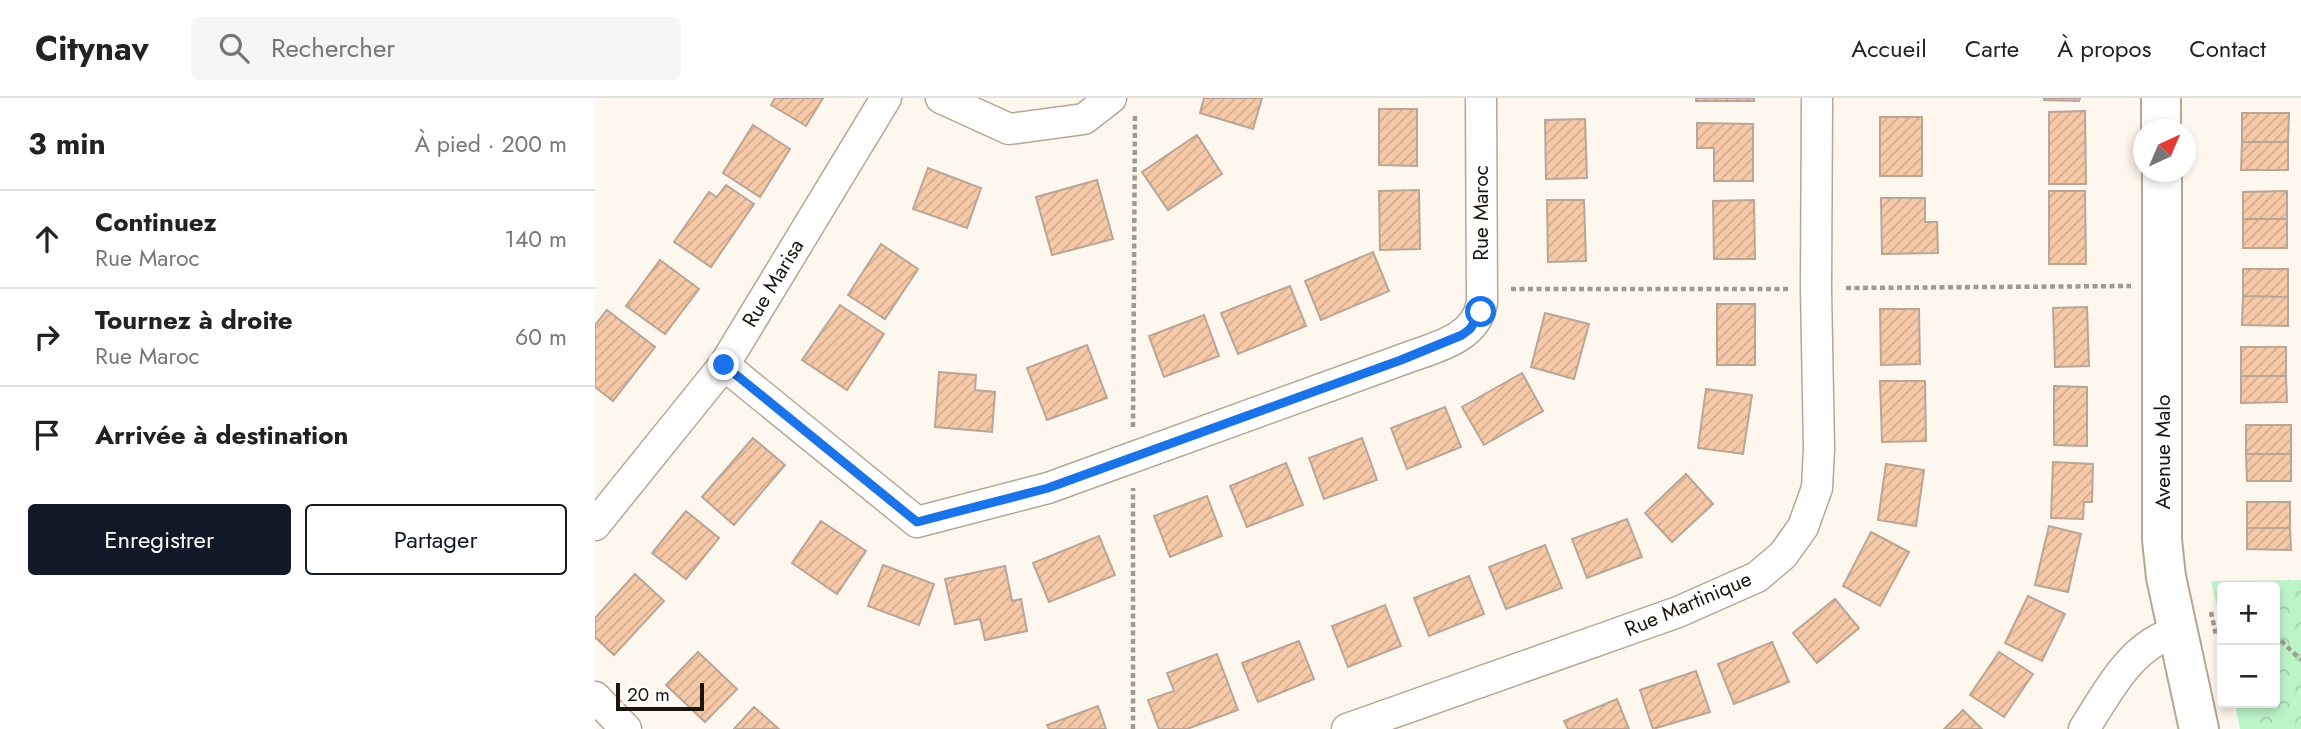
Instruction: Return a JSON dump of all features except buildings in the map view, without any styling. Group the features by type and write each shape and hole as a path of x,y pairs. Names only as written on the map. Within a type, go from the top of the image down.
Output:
{"street":[{"name":"Rue Marisa","path":"595,525 724,365 886,98"},
{"path":"941,98 1009,129 1084,119 1123,105"},
{"name":"Rue Maroc","path":"724,365 917,522 1048,488 1401,360 1453,340 1470,329 1481,312 1482,302 1481,98"},
{"name":"Rue Martinique","path":"1347,729 1678,612 1757,576 1783,555 1803,527 1817,488 1817,98"},
{"path":"2161,98 2161,119"},
{"name":"Avenue Malo","path":"2162,182 2162,540 2166,576 2196,628 2199,729"},
{"path":"2084,729 2115,682 2142,648 2158,638 2196,628"},
{"path":"595,697 626,729"}],"path":[{"path":"1123,105 1133,458 1133,729"},
{"path":"1838,288 2135,286"},
{"path":"1503,289 1795,289"},
{"path":"2196,628 2217,626"},
{"path":"2280,640 2301,660"}],"green space":[{"path":"2301,580 2301,729 2240,729 2236,708 2280,708 2280,582 2217,582 2217,606 2211,581"}],"route":[{"path":"724,365 917,522 1048,488 1401,360 1462,335 1470,329 1481,312"}]}
